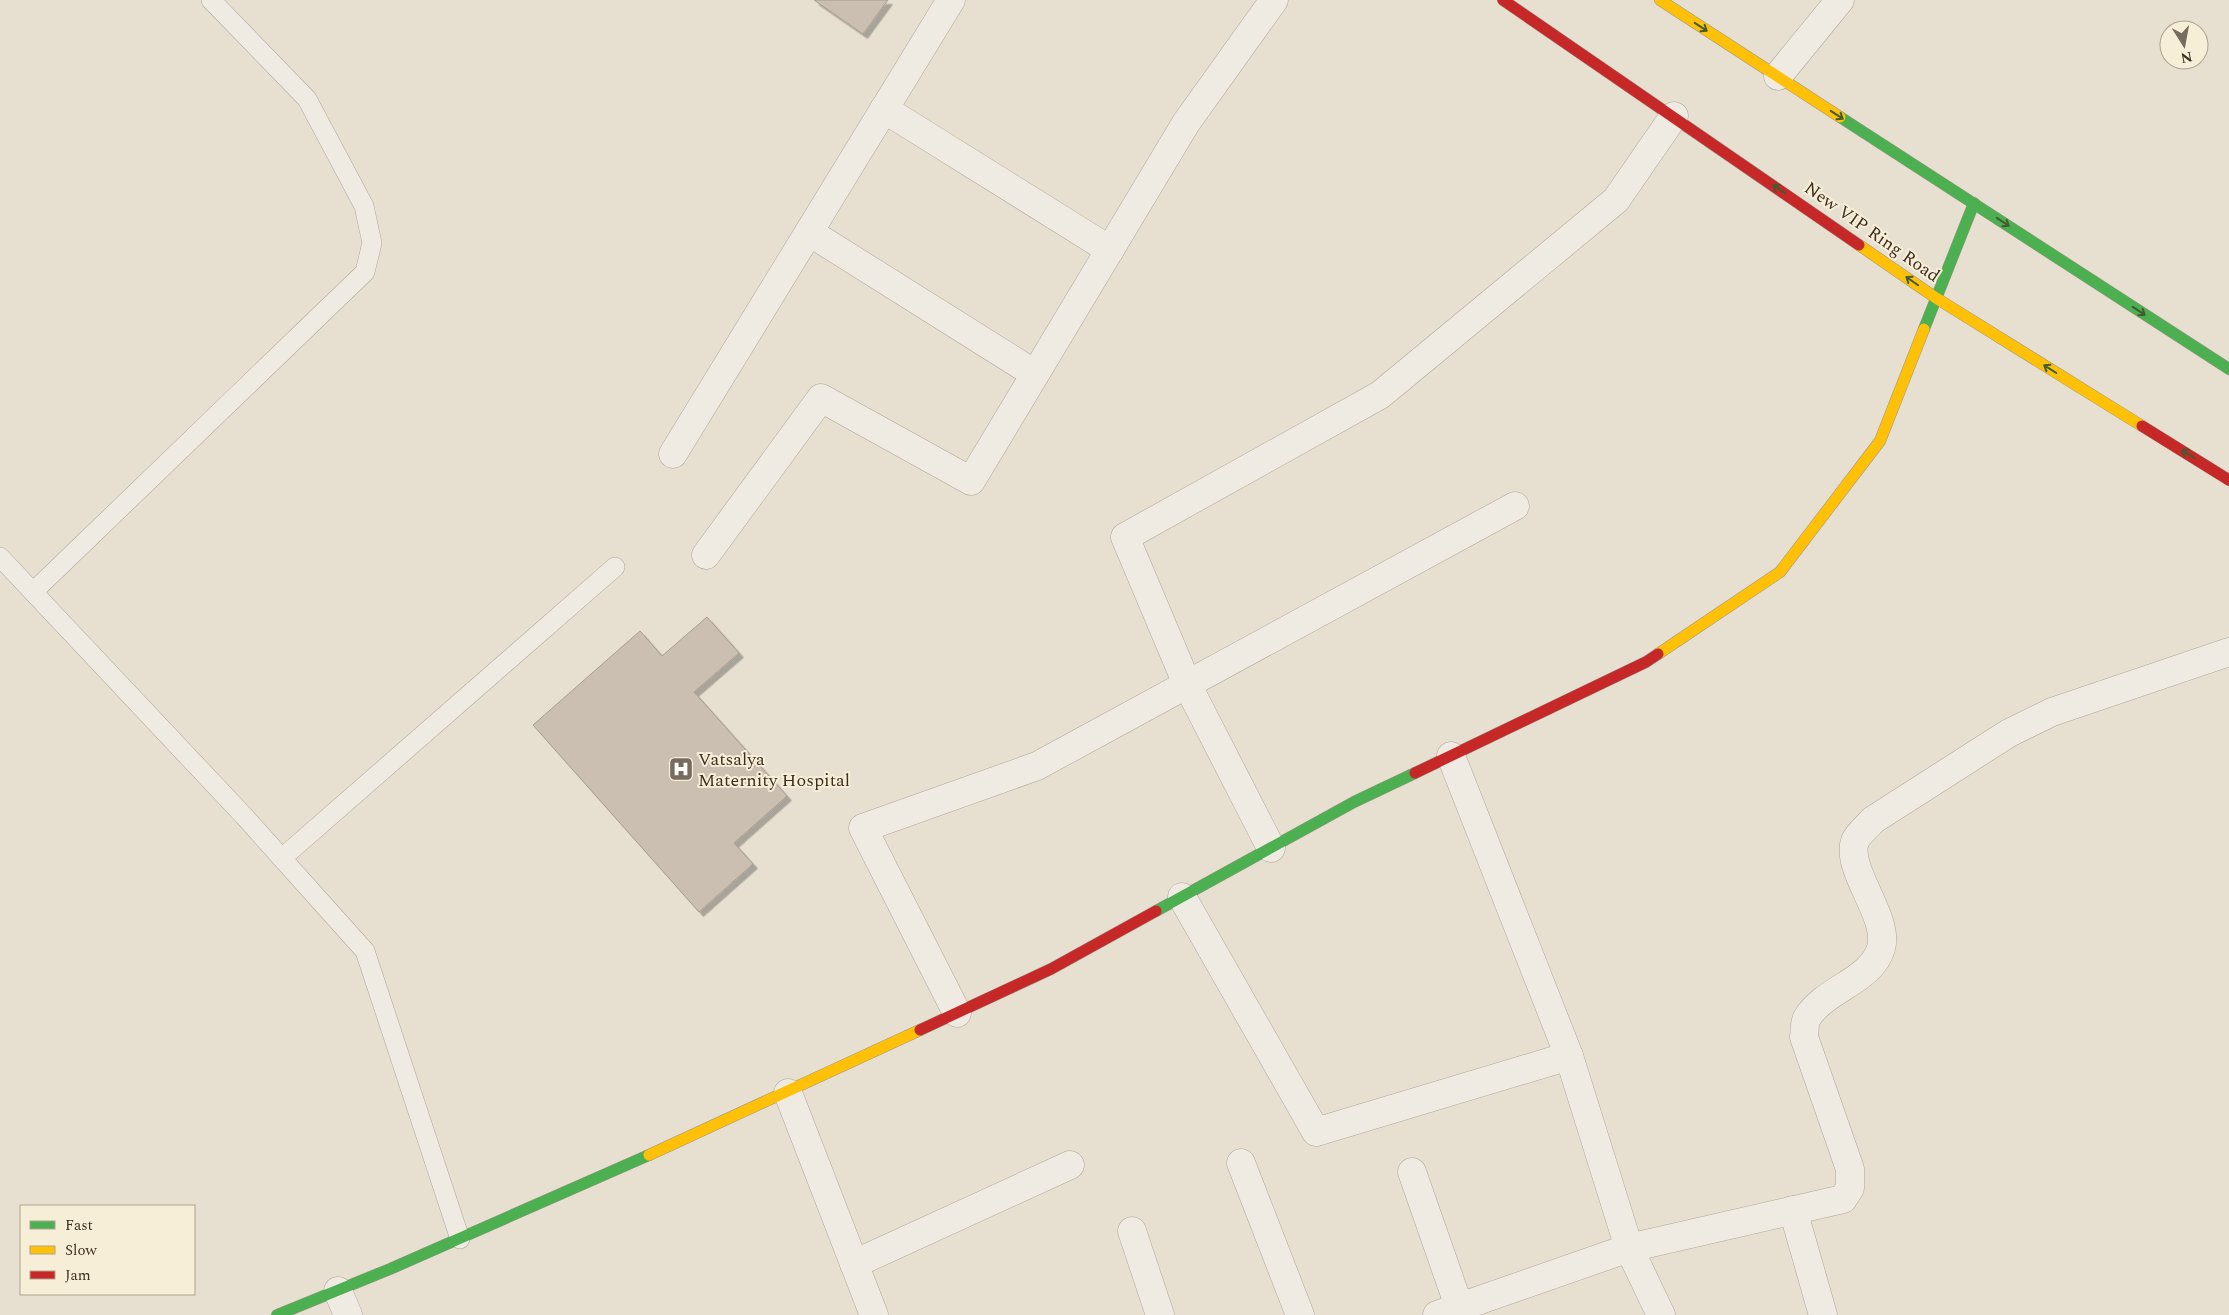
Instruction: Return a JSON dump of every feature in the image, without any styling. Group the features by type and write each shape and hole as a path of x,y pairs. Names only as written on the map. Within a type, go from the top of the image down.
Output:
{"street":[{"path":"673,454 951,0"},
{"path":"706,555 821,398 971,481 1186,123 1274,0"},
{"name":"New VIP Ring Road","path":"1503,0 1936,298 2229,480"},
{"path":"1660,0 2229,370"},
{"path":"1778,76 1840,0"},
{"path":"884,109 1110,250"},
{"path":"1271,848 1187,684 1125,538 1380,395 1616,200 1674,116"},
{"path":"277,1315 343,1303 460,1239 788,1093 957,1013 1051,968 1354,802 1646,662 1780,572 1880,441 1974,203"},
{"path":"809,232 1035,374"},
{"path":"957,1013 863,828 1037,766 1515,506"},
{"path":"1412,1172 1452,1312 1629,1248 1843,1200 1850,1188 1850,1169 1804,1036 1806,1019 1817,1007 1876,962 1882,946 1880,924 1854,856 1856,840 1873,820 2009,733 2052,712 2229,652"},
{"path":"1451,756 1569,1056 1629,1248 1661,1315"},
{"path":"1182,897 1316,1132 1569,1056"},
{"path":"788,1093 874,1315"},
{"path":"1241,1164 1300,1315"},
{"path":"854,1264 1070,1165"},
{"path":"1793,1210 1823,1315"},
{"path":"1132,1232 1160,1315"}],"lane":[{"path":"33,592 365,272 372,243 364,206 307,99 211,0"},
{"path":"0,557 282,858 365,951 460,1239"},
{"path":"282,858 615,567"}],"building":[{"path":"814,0 888,0 863,34"},
{"path":"707,617 739,653 694,692 787,796 734,843 753,864 699,912 533,725 640,631 662,656"}],"traffic: fast":[{"path":"1840,117 2229,369"},
{"path":"1924,329 1974,203"},
{"path":"1156,911 1354,802 1415,773"},
{"path":"277,1315 390,1269 649,1155"}],"traffic: slow":[{"path":"1660,0 1840,117"},
{"path":"1859,245 1936,298 2142,426"},
{"path":"1658,654 1780,572 1880,441 1924,329"},
{"path":"649,1155 920,1030"}],"traffic: jam":[{"path":"1503,0 1859,245"},
{"path":"2142,426 2229,480"},
{"path":"1415,773 1646,662 1658,654"},
{"path":"920,1030 1051,969 1156,911"}],"place":[{"name":"Vatsalya Maternity Hospital","path":"681,769"}]}
